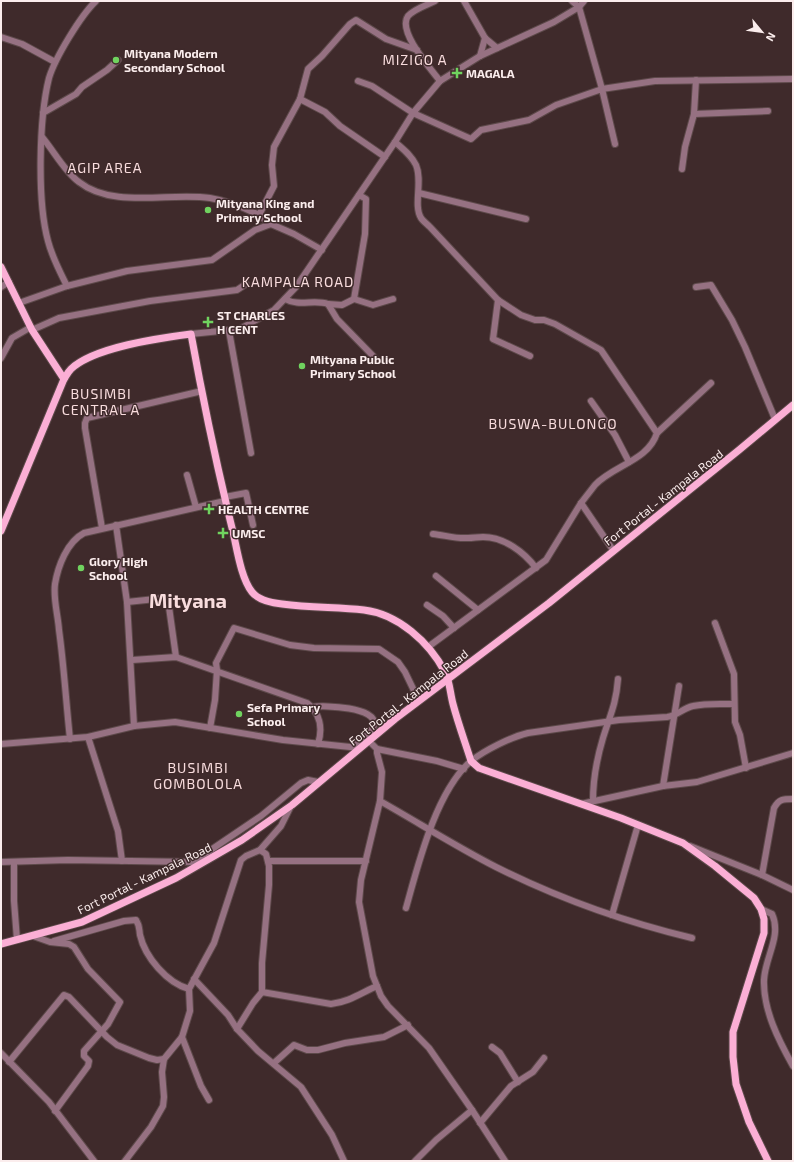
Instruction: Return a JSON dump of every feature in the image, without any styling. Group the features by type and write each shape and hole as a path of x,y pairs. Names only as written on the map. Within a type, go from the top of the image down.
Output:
{"main road":[{"path":"1,266 31,328 64,379"},
{"path":"1,531 64,379 71,369 103,353 125,346 192,334 202,391 225,499 242,568 252,592 259,598 269,602 305,608 365,610 382,614 399,623 417,636 428,647 448,678 453,702 471,761 479,768 638,825 683,843 738,884 754,898 761,909 764,919 764,933 735,1026 733,1057 736,1084 749,1122 768,1161"},
{"name":"Fort Portal - Kampala Road","path":"1,944 82,922 176,878 225,851 292,805 360,748 614,550 740,450 793,405"}],"street":[{"path":"67,286 48,243 45,230 42,186 43,113 50,77 55,62 83,14 96,1"},
{"path":"435,1 409,15 405,21 408,36 440,81"},
{"path":"464,1 485,38 497,48"},
{"path":"572,1 578,7 602,89 615,144"},
{"path":"192,334 240,330 274,310 296,287 396,142 413,113 440,81 480,56 554,22 578,7 584,1"},
{"path":"259,215 274,186 272,165 274,147 300,99 308,69 322,56 350,24 356,20 386,39 417,50"},
{"path":"1,37 22,44 55,62"},
{"path":"480,56 485,38"},
{"path":"43,113 76,94 82,87 118,60"},
{"path":"358,81 372,86 413,113 472,138 481,130 529,120 556,105 602,89 655,81 793,79"},
{"path":"682,169 685,147 694,114 696,80"},
{"path":"300,99 325,112 340,126 385,157"},
{"path":"694,114 768,111"},
{"path":"42,137 79,182 102,194 129,197 209,198 240,205 259,215 271,224 294,234 322,250"},
{"path":"396,142 411,156 417,167 421,217 498,300 521,315 555,324 601,350 657,433"},
{"path":"419,193 526,220"},
{"path":"354,299 365,234 366,199 359,194"},
{"path":"19,303 67,286 128,271 212,260 255,230 271,224"},
{"path":"1,286 9,282"},
{"path":"1,358 12,338 31,328 59,318 150,301 237,290 246,284"},
{"path":"696,286 711,285 732,320 775,419"},
{"path":"285,299 294,304 322,302 342,305 354,299 373,305 393,299"},
{"path":"498,300 493,339 530,356"},
{"path":"328,304 337,319 375,358"},
{"path":"229,331 251,452"},
{"path":"428,647 546,560 581,504 600,480 644,453 651,445 657,433 711,383"},
{"path":"102,528 85,428 87,418 202,391"},
{"path":"591,401 615,435 629,462"},
{"path":"187,475 196,508"},
{"path":"70,739 60,630 54,597 55,584 70,544 84,533 196,508 246,493 253,525"},
{"path":"581,504 614,550"},
{"path":"116,526 128,602 134,726"},
{"path":"433,534 466,539 483,536 500,540 510,545 536,568"},
{"path":"436,576 478,610"},
{"path":"128,602 165,598 168,600 176,657"},
{"path":"427,605 443,616 454,628"},
{"path":"715,623 734,674 735,722 740,735 746,768"},
{"path":"210,728 218,670 216,663 234,628 290,645 314,648 379,650 398,662 405,672 419,701"},
{"path":"132,660 176,657 218,670 306,702 313,708 318,716 320,737 318,744"},
{"path":"593,801 593,786 597,761 602,738 609,722 616,696 618,679"},
{"path":"663,786 672,717 679,686"},
{"path":"406,908 416,871 441,803 456,778 471,761 518,735 609,722 672,717 693,706 706,704 734,704"},
{"path":"313,708 321,706 362,711 372,716 374,721 373,726 352,747"},
{"path":"1,744 88,737 134,726 175,722 283,740 360,748"},
{"path":"88,737 118,831 122,861"},
{"path":"369,741 377,749 437,761 464,770"},
{"path":"377,749 382,772 380,801 366,861 359,902 366,945 377,986 388,1006 429,1048 505,1161"},
{"path":"580,804 663,786 697,782 793,753"},
{"path":"1,862 68,860 193,862 262,816 301,783 308,780 318,782"},
{"path":"762,875 774,808 777,802 783,799 793,799"},
{"path":"380,801 496,867 549,891 631,922 692,938"},
{"path":"125,1161 151,1127 163,1106 162,1072 164,1059 182,1037 190,1011 189,989 214,943 241,860 246,856 260,850 281,826 292,805"},
{"path":"612,915 638,825"},
{"path":"683,843 762,875 793,890"},
{"path":"237,1029 252,1003 262,992 262,963 269,885 268,861 266,854 260,850"},
{"path":"268,861 366,861"},
{"path":"14,862 14,901 17,940"},
{"path":"761,909 772,914 776,922 775,934 764,980 766,998 772,1021 793,1066"},
{"path":"50,942 124,921 136,920 140,925 140,934 151,956 166,977 181,987 189,989"},
{"path":"33,936 50,942 69,944 74,947 88,969 119,999 120,1002 108,1024 84,1051 84,1056 89,1061 88,1066 55,1111"},
{"path":"194,979 224,1010 237,1029 258,1052 274,1063 300,1087 332,1135 344,1161"},
{"path":"262,992 331,1004 356,997 377,986"},
{"path":"9,1062 64,995 69,997 101,1032 117,1045 154,1060 164,1059"},
{"path":"274,1063 294,1045 307,1050 318,1050 351,1042 384,1037 408,1025"},
{"path":"182,1037 201,1086 209,1100"},
{"path":"492,1047 500,1053 518,1082"},
{"path":"1,1053 55,1111 94,1161"},
{"path":"480,1123 511,1086 533,1072 544,1058"},
{"path":"415,1161 436,1140 472,1110"}],"place":[{"name":"Mityana Modern Secondary School","path":"116,60"},
{"name":"MAGALA","path":"457,73"},
{"name":"Mityana King and Primary School","path":"208,210"},
{"name":"ST CHARLES H CENT","path":"208,322"},
{"name":"Mityana Public Primary School","path":"302,366"},
{"name":"HEALTH CENTRE","path":"209,509"},
{"name":"UMSC","path":"223,533"},
{"name":"Glory High School","path":"81,568"},
{"name":"Sefa Primary School","path":"239,714"}],"district":[{"name":"MIZIGO A","path":"415,59"},
{"name":"AGIP AREA","path":"105,167"},
{"name":"KAMPALA ROAD","path":"298,281"},
{"name":"BUSIMBI CENTRAL A","path":"101,402"},
{"name":"BUSWA-BULONGO","path":"553,423"},
{"name":"Mityana","path":"188,600"},
{"name":"BUSIMBI GOMBOLOLA","path":"198,776"}]}
